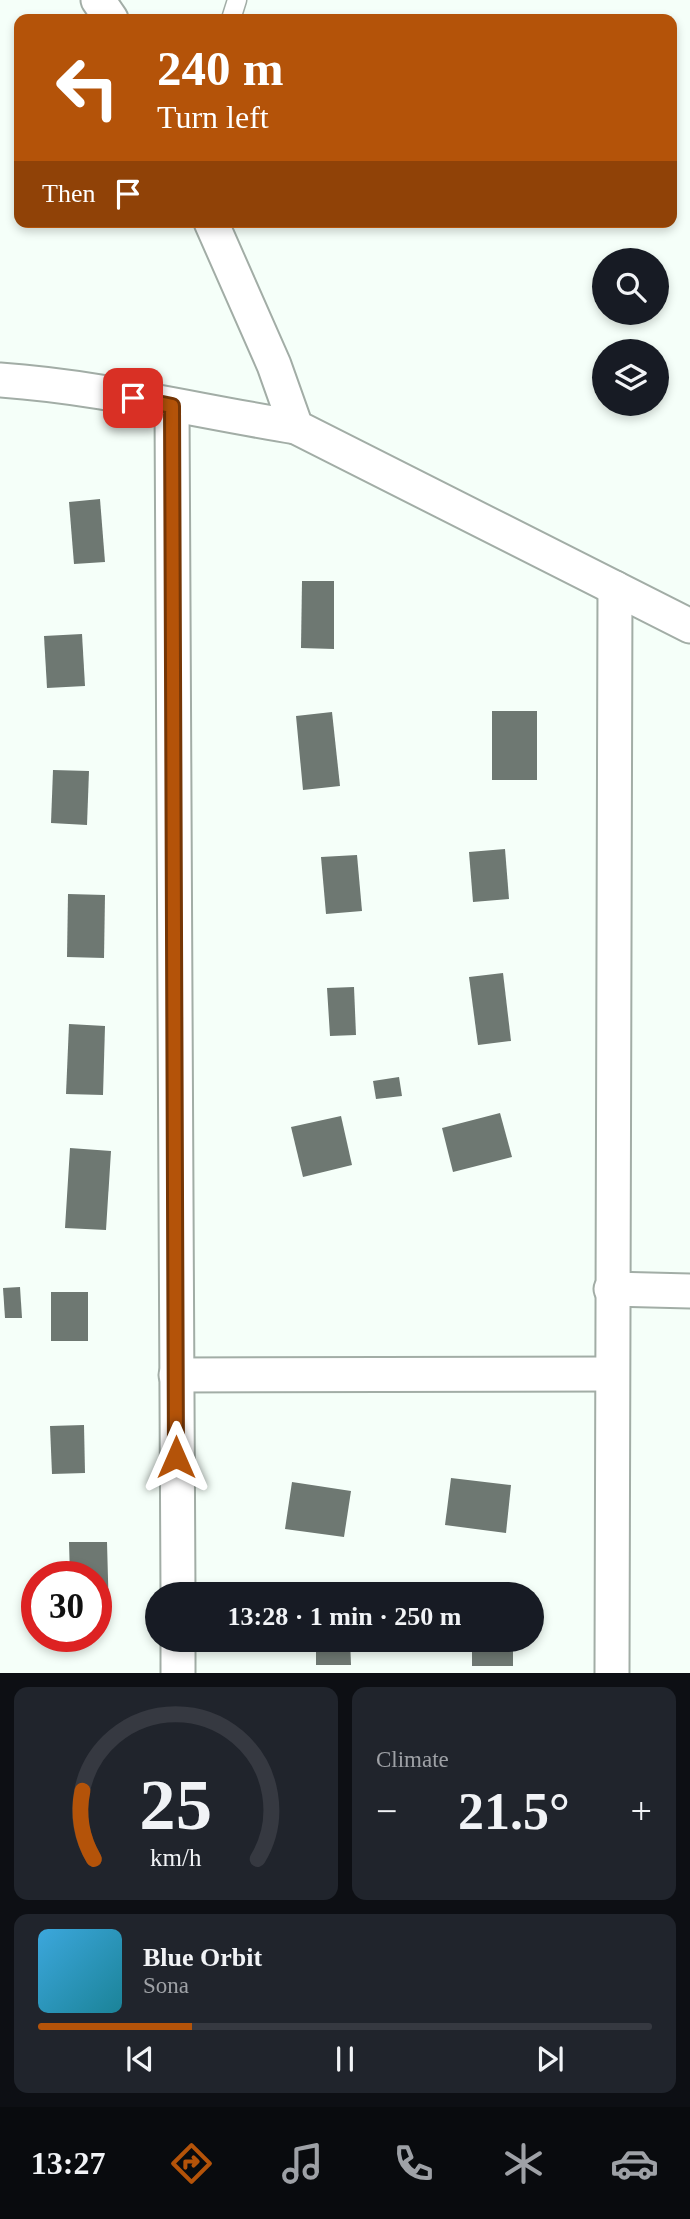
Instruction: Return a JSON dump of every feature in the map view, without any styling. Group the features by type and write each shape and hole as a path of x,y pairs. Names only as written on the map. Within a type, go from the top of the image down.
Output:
{"street":[{"path":"214,228 274,365 296,427"},
{"path":"0,380 65,386 296,427 690,626"},
{"path":"172,406 178,1582"},
{"path":"612,1673 615,588"},
{"path":"611,1289 690,1291"},
{"path":"176,1374 611,1374"},
{"path":"178,1652 178,1673"}],"building":[{"path":"100,499 105,562 74,564 69,502"},
{"path":"302,581 334,581 334,649 301,648"},
{"path":"82,634 85,686 47,688 44,636"},
{"path":"492,711 537,711 537,780 492,780"},
{"path":"332,712 340,786 303,790 296,716"},
{"path":"53,770 89,771 87,825 51,823"},
{"path":"505,849 509,899 473,902 469,852"},
{"path":"357,855 362,911 326,914 321,857"},
{"path":"68,894 105,895 104,958 67,957"},
{"path":"503,973 511,1041 478,1045 469,977"},
{"path":"354,987 356,1035 330,1036 327,988"},
{"path":"69,1024 105,1026 103,1095 66,1094"},
{"path":"399,1077 402,1096 376,1099 373,1081"},
{"path":"500,1113 512,1157 453,1172 442,1128"},
{"path":"341,1116 352,1165 303,1177 291,1127"},
{"path":"70,1148 111,1151 106,1230 65,1228"},
{"path":"20,1287 22,1318 5,1318 3,1288"},
{"path":"51,1292 88,1292 88,1341 51,1341"},
{"path":"84,1425 85,1473 52,1474 50,1426"},
{"path":"451,1478 511,1485 506,1533 445,1525"},
{"path":"292,1482 351,1491 344,1537 285,1529"},
{"path":"69,1542 107,1542 108,1561 70,1561"},
{"path":"316,1652 350,1652 351,1665 316,1665"},
{"path":"472,1652 513,1652 513,1666 472,1666"}],"route":[{"path":"133,398 172,406 176,1457"}]}
